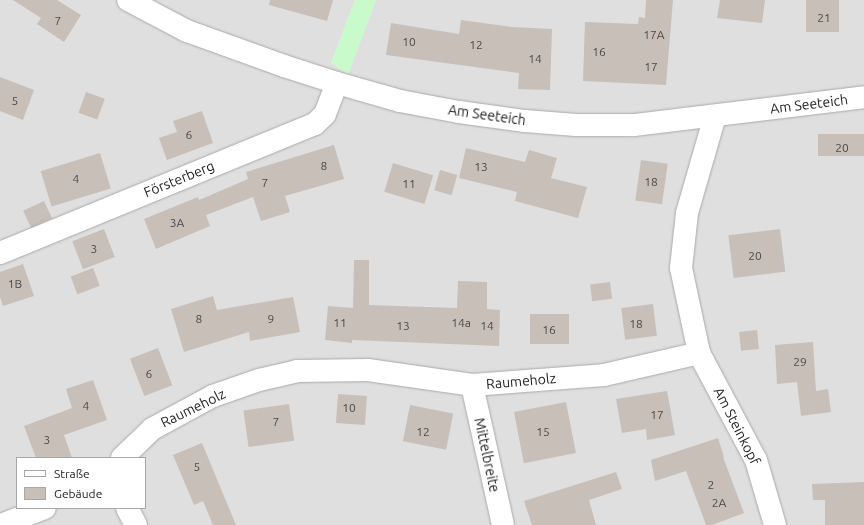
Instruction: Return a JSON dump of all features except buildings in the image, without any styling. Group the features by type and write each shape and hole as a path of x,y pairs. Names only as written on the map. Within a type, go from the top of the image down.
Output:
{"street":[{"name":"Am Seeteich","path":"128,0 187,31 337,83 400,101 459,112 525,121 576,125 634,125 864,97"},
{"name":"Försterberg","path":"0,253 315,124 325,114 337,83"},
{"path":"699,353 682,268 683,242 687,212 715,116"},
{"name":"Raumeholz","path":"123,457 152,429 213,396 259,380 297,371 368,370 472,385 604,374 699,353"},
{"name":"Am Steinkopf","path":"699,353 756,460 775,525"},
{"name":"Mittelbreite","path":"472,385 503,525"},
{"path":"1,525 42,509"},
{"path":"128,509 136,525"}],"shaded area":[{"path":"0,0 355,0 331,63 348,74 376,0 864,0 864,525 0,525"}],"green space":[{"path":"355,0 376,0 348,74 331,63"}]}
